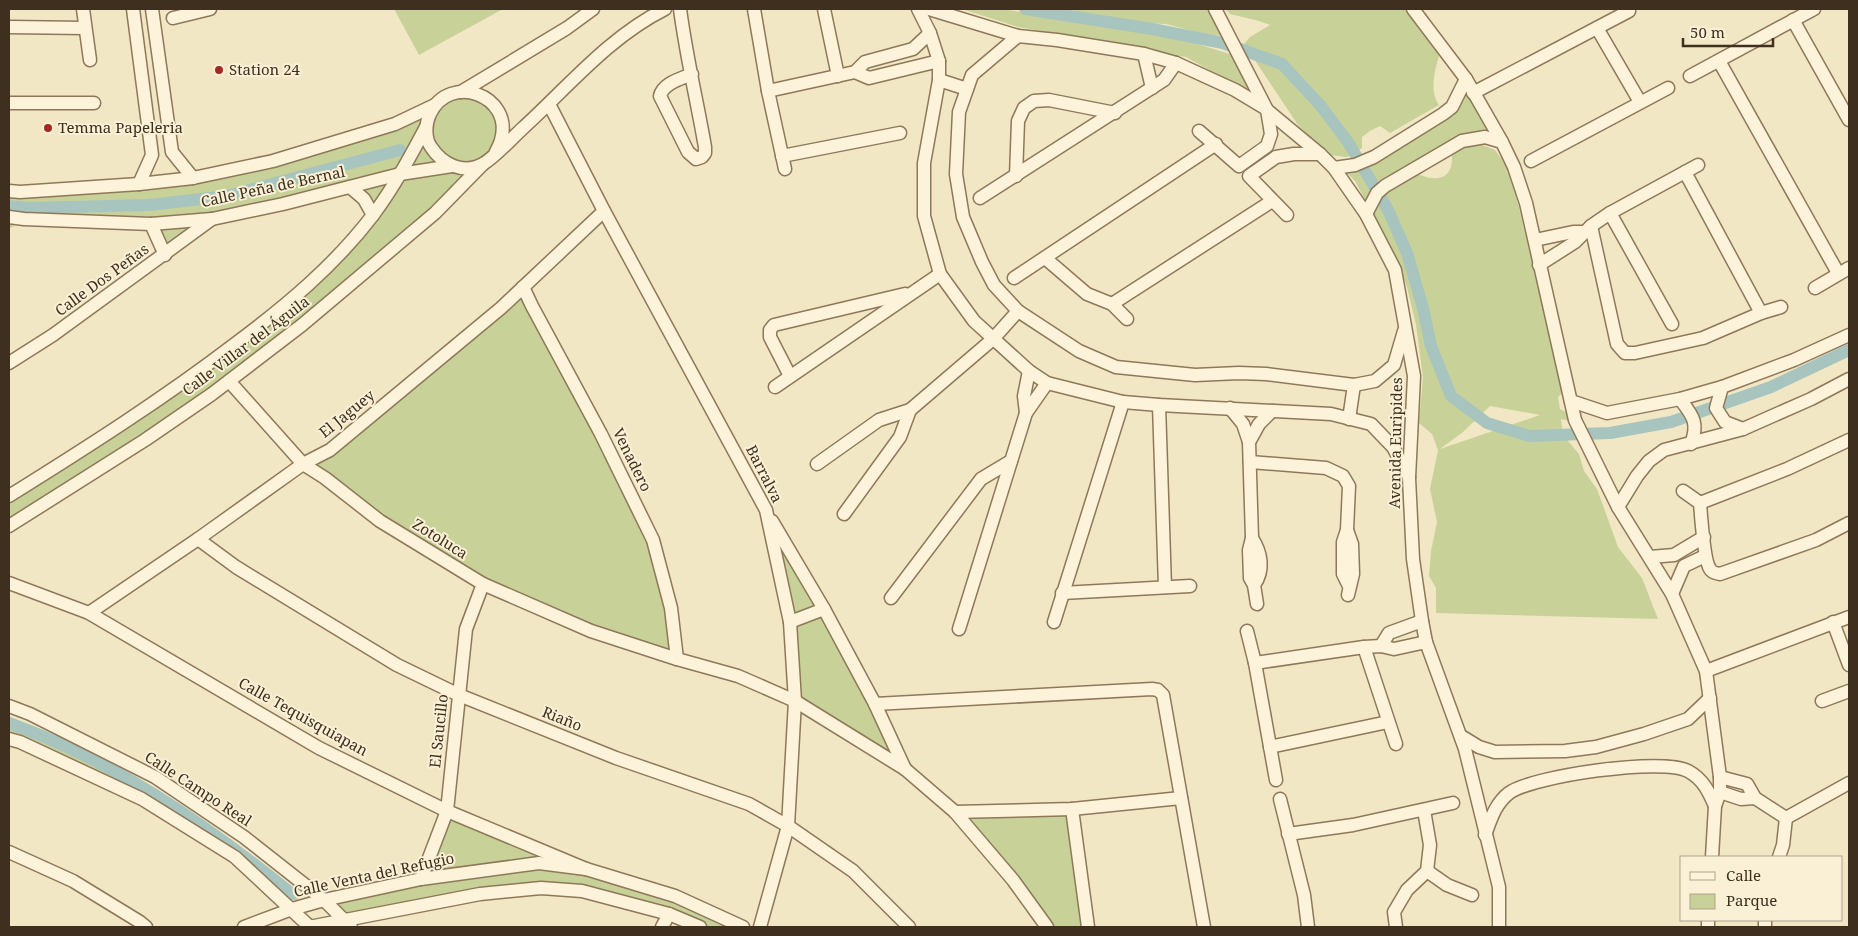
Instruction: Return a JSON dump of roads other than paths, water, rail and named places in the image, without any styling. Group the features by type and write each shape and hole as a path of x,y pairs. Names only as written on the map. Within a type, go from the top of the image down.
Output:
{"street":[{"path":"83,9 90,60"},
{"path":"133,9 152,156 139,184"},
{"path":"152,9 172,152 193,178"},
{"path":"172,18 205,9"},
{"path":"593,9 568,28 461,92 447,96 436,105 429,115 426,127 428,144 438,158 452,166 468,168 483,164 618,38 665,9"},
{"path":"680,9 692,74 705,147 705,153 702,157 696,158 688,152 660,96 666,86 692,74"},
{"path":"754,9 768,91 784,163 900,133"},
{"path":"824,9 838,76"},
{"path":"918,9 930,33 939,60 939,80 924,163 924,216 940,274 974,321 993,340 1047,383 1123,402 1331,414 1370,424 1393,447 1409,478"},
{"path":"929,9 1018,36 1058,40 1144,54 1176,63 1235,90 1267,110 1271,134 1267,146 1238,166 1216,144 1199,131"},
{"name":"Avenida Euripides","path":"1215,9 1267,110 1334,168 1366,214 1395,270 1414,376 1409,478 1413,558 1422,621 1426,642 1461,736 1499,888 1500,927"},
{"path":"1413,9 1466,79 1514,167 1526,202 1575,420 1618,507 1672,594 1706,671 1720,777 1720,792 1715,806 1712,856"},
{"path":"1690,76 1814,9"},
{"path":"1474,93 1629,11"},
{"path":"1793,20 1849,120"},
{"path":"9,27 85,28"},
{"path":"1597,28 1640,102"},
{"path":"768,91 855,72 865,62 913,50 930,33"},
{"path":"1018,36 972,74 959,112 956,174 962,217 994,285 1018,311 1079,352 1116,367 1195,375 1266,374 1354,385 1375,381 1394,365 1406,326"},
{"path":"139,54 157,53"},
{"path":"1144,54 1152,88"},
{"path":"855,72 869,78 939,60"},
{"path":"1718,61 1844,270 1815,288"},
{"path":"980,198 1164,80 1176,63"},
{"path":"1334,168 1355,165 1373,157 1443,114 1452,107 1466,79"},
{"path":"939,80 967,89"},
{"path":"1531,161 1668,88"},
{"path":"461,92 476,93 489,100 498,111 503,126 501,140 495,154"},
{"path":"1016,176 1018,121 1024,108 1034,101 1049,100 1115,112"},
{"path":"9,103 94,102"},
{"name":"Barralva","path":"549,104 604,212 766,510 790,622 795,701 788,826 760,927"},
{"name":"Calle Peña de Bernal","path":"9,191 20,192 139,184 193,178 273,162 395,124 436,105"},
{"name":"Calle Villar del Águila","path":"9,496 131,420 278,312 336,258 373,215 400,174 426,127"},
{"path":"1366,214 1381,190 1462,141 1485,137 1502,142"},
{"path":"1014,278 1216,144"},
{"path":"1267,146 1276,157"},
{"path":"1287,215 1249,176 1276,157 1294,154 1320,154"},
{"name":"Calle Villar del Águila","path":"9,526 145,440 229,381 302,325 435,213 483,164"},
{"path":"1539,265 1575,242 1588,229 1610,213 1698,165"},
{"name":"Calle Peña de Bernal","path":"9,217 151,224 212,219 283,204 400,174 452,166"},
{"path":"1684,172 1761,313"},
{"path":"350,187 364,199 373,215"},
{"path":"1112,304 1272,201"},
{"name":"El Jaguey","path":"88,613 198,539 303,464 334,446 501,308 604,212"},
{"path":"1610,213 1672,324"},
{"path":"9,229 24,219"},
{"name":"Calle Dos Peñas","path":"9,363 53,336 212,219"},
{"path":"151,224 165,255"},
{"path":"1535,240 1588,229"},
{"path":"1588,229 1617,344 1625,353 1635,354 1702,338 1761,313 1781,307"},
{"path":"1045,258 1087,294 1112,304 1127,320"},
{"path":"774,387 940,274"},
{"name":"Venadero","path":"523,287 601,434 653,540 671,608 677,659"},
{"path":"790,376 770,336 770,330 774,325 912,292"},
{"path":"817,464 879,420 910,410 993,340 1018,311"},
{"path":"1571,401 1607,413 1680,399 1722,387 1794,360 1849,335"},
{"path":"1026,414 1024,396 1030,371"},
{"path":"1618,507 1649,460 1664,450 1743,430 1811,399 1849,378"},
{"name":"Zotoluca","path":"229,381 303,464 325,478 380,521 483,584 591,631 677,659 738,676 795,701 905,769 955,812 1014,880 1047,927"},
{"path":"959,629 1026,414 1047,383"},
{"path":"1349,419 1354,385"},
{"path":"1722,387 1716,408 1725,422 1743,430"},
{"path":"1680,399 1692,415 1696,430 1691,444"},
{"path":"1054,622 1123,402"},
{"path":"1160,405 1165,587"},
{"path":"1230,408 1243,424 1249,442 1252,538 1248,550 1250,578 1254,585 1257,604"},
{"path":"844,514 900,437 910,410"},
{"path":"1249,442 1259,424 1272,410"},
{"path":"1700,502 1787,469 1849,440"},
{"path":"891,598 981,479 1011,461"},
{"path":"1250,462 1326,468 1342,476 1349,486 1348,530 1352,544 1353,574 1349,591"},
{"path":"1683,491 1700,502"},
{"path":"1700,502 1705,556 1709,569 1714,573 1720,574 1816,540 1849,523"},
{"path":"766,510 824,609 876,704 905,769"},
{"path":"1650,557 1674,555 1704,537"},
{"name":"Riaño","path":"198,539 236,567 397,665 459,695 616,758 749,804 788,826 853,871 909,927"},
{"path":"1672,594 1684,566 1705,556"},
{"name":"Calle Tequisquiapan","path":"9,583 88,613 320,748 447,811 586,869"},
{"name":"El Saucillo","path":"421,878 447,811 466,629 483,584"},
{"path":"1062,593 1190,586"},
{"path":"790,622 824,609"},
{"path":"1706,671 1849,616"},
{"path":"1381,646 1389,633 1422,621"},
{"path":"1834,622 1849,665"},
{"path":"1247,631 1255,663 1276,780"},
{"path":"1255,663 1364,647 1381,646 1394,649 1426,642"},
{"path":"1364,647 1396,744"},
{"path":"876,704 1158,690 1162,695 1204,927"},
{"path":"1822,701 1849,690"},
{"path":"1461,736 1479,747 1495,752 1565,751 1596,747 1644,734 1688,719 1710,698"},
{"name":"Calle Campo Real","path":"9,706 30,714 155,776 244,837 324,900 348,923"},
{"path":"1270,747 1388,722"},
{"path":"9,739 20,742 142,799 235,857 310,927 348,923 480,894 541,888 582,890 669,914 700,927"},
{"path":"1485,835 1497,804 1511,792 1526,785 1599,770 1667,765 1688,770 1706,786 1715,806"},
{"path":"1720,777 1747,784 1755,798 1786,818"},
{"path":"1786,818 1849,783"},
{"path":"1720,792 1741,799 1755,798"},
{"path":"955,812 1072,808 1181,798"},
{"path":"1280,799 1304,895 1308,927"},
{"path":"1288,834 1353,826 1453,803"},
{"path":"1072,808 1088,927"},
{"path":"1396,927 1394,912 1407,890 1427,871 1430,844 1424,810"},
{"path":"1779,856 1783,845 1786,818"},
{"path":"9,852 72,881 146,927"},
{"name":"Calle Venta del Refugio","path":"244,927 292,909 324,900 421,878 539,863 586,869 675,896 743,927"},
{"path":"582,890 586,869"},
{"path":"1427,871 1447,884 1472,895"},
{"path":"662,927 669,914"}],"waterway":[{"path":"1025,9 1152,29 1223,43 1282,64 1320,105 1348,142 1388,210 1407,253 1423,308 1431,346 1451,396 1487,423 1529,436 1610,433 1671,422 1771,387 1849,350"},
{"path":"9,206 28,208 149,205 227,196 400,150"},
{"path":"9,723 48,738 85,756 158,796 226,843 292,894"}],"place":[{"name":"Station 24","path":"219,70"},
{"name":"Temma Papeleria","path":"48,128"}]}
